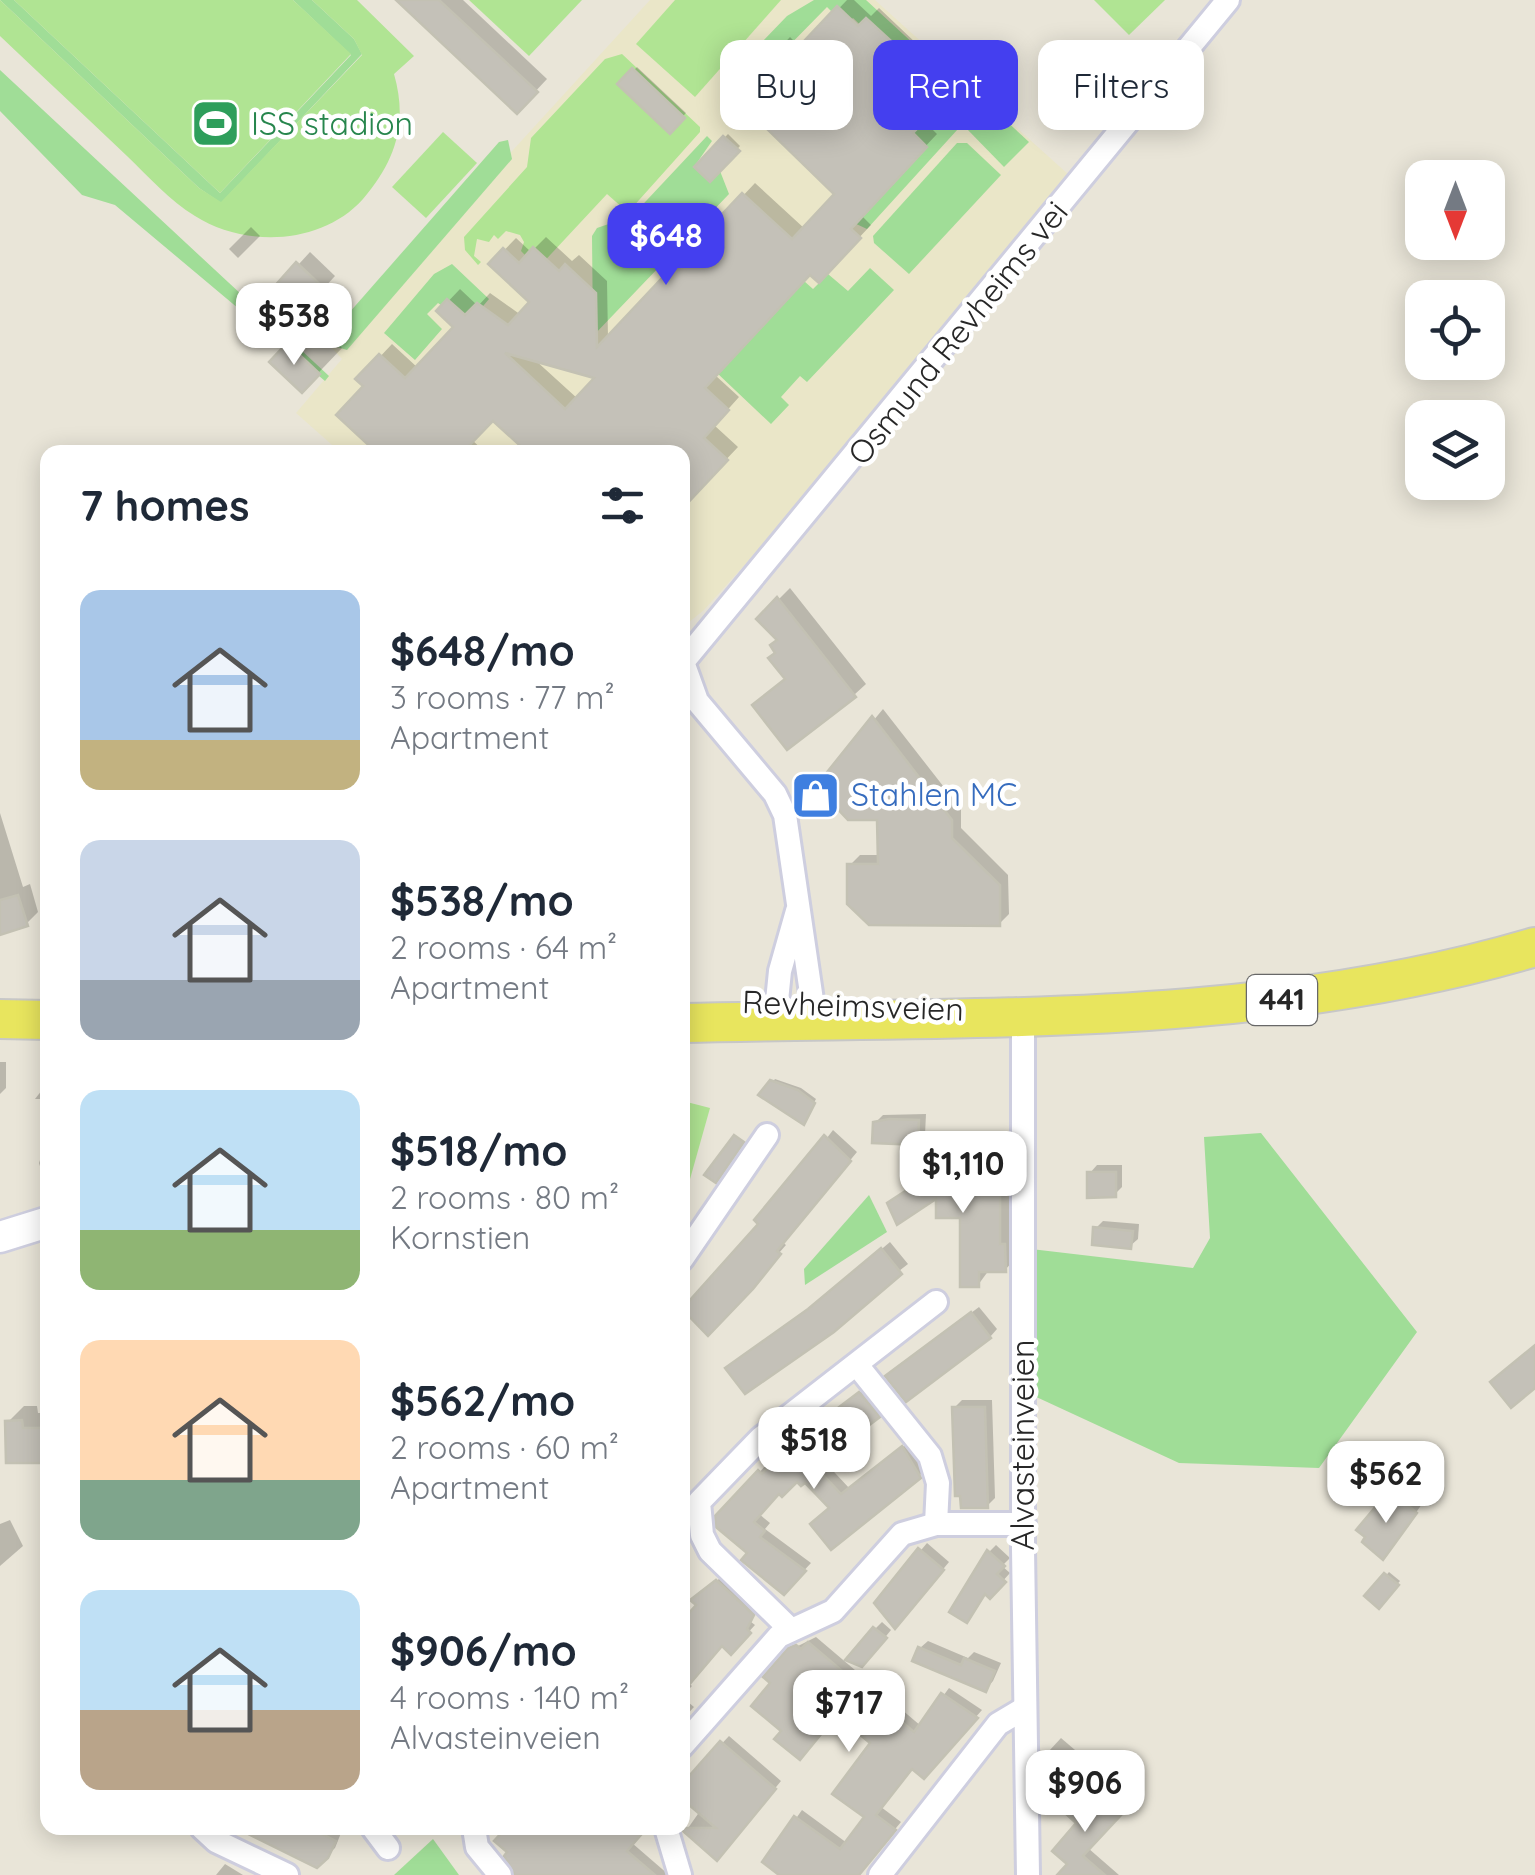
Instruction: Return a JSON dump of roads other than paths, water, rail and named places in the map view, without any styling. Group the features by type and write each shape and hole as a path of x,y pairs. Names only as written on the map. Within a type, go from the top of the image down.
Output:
{"main road":[{"name":"Revheimsveien","path":"690,1003 795,1007 915,1003 1023,1014 1258,1004 1458,970 1535,947"},
{"name":"Revheimsveien","path":"690,1022 795,1007"},
{"path":"0,1019 40,1020"}],"street":[{"name":"Osmund Revheims vei","path":"690,653 1228,0"},
{"path":"690,682 697,701 775,794 785,815 792,837 797,911 795,1007"},
{"path":"795,1007 780,971 797,911"},
{"name":"Alvasteinveien","path":"1023,1014 1028,1875"},
{"path":"690,1247 767,1135"},
{"path":"0,1237 40,1224"},
{"path":"790,1629 710,1551 702,1535 699,1502 734,1461 936,1302"},
{"path":"858,1365 930,1456 938,1483 936,1524"},
{"path":"690,1737 790,1629 833,1611 902,1534 936,1524 1024,1524"},
{"path":"880,1875 998,1724 1025,1708"},
{"path":"209,1835 216,1842 287,1875"},
{"path":"378,1835 388,1848"},
{"path":"475,1835 477,1847 500,1875"},
{"path":"668,1835 680,1875"}],"place":[{"name":"ISS stadion","path":"216,124"},
{"name":"Stahlen MC","path":"816,795"}]}
